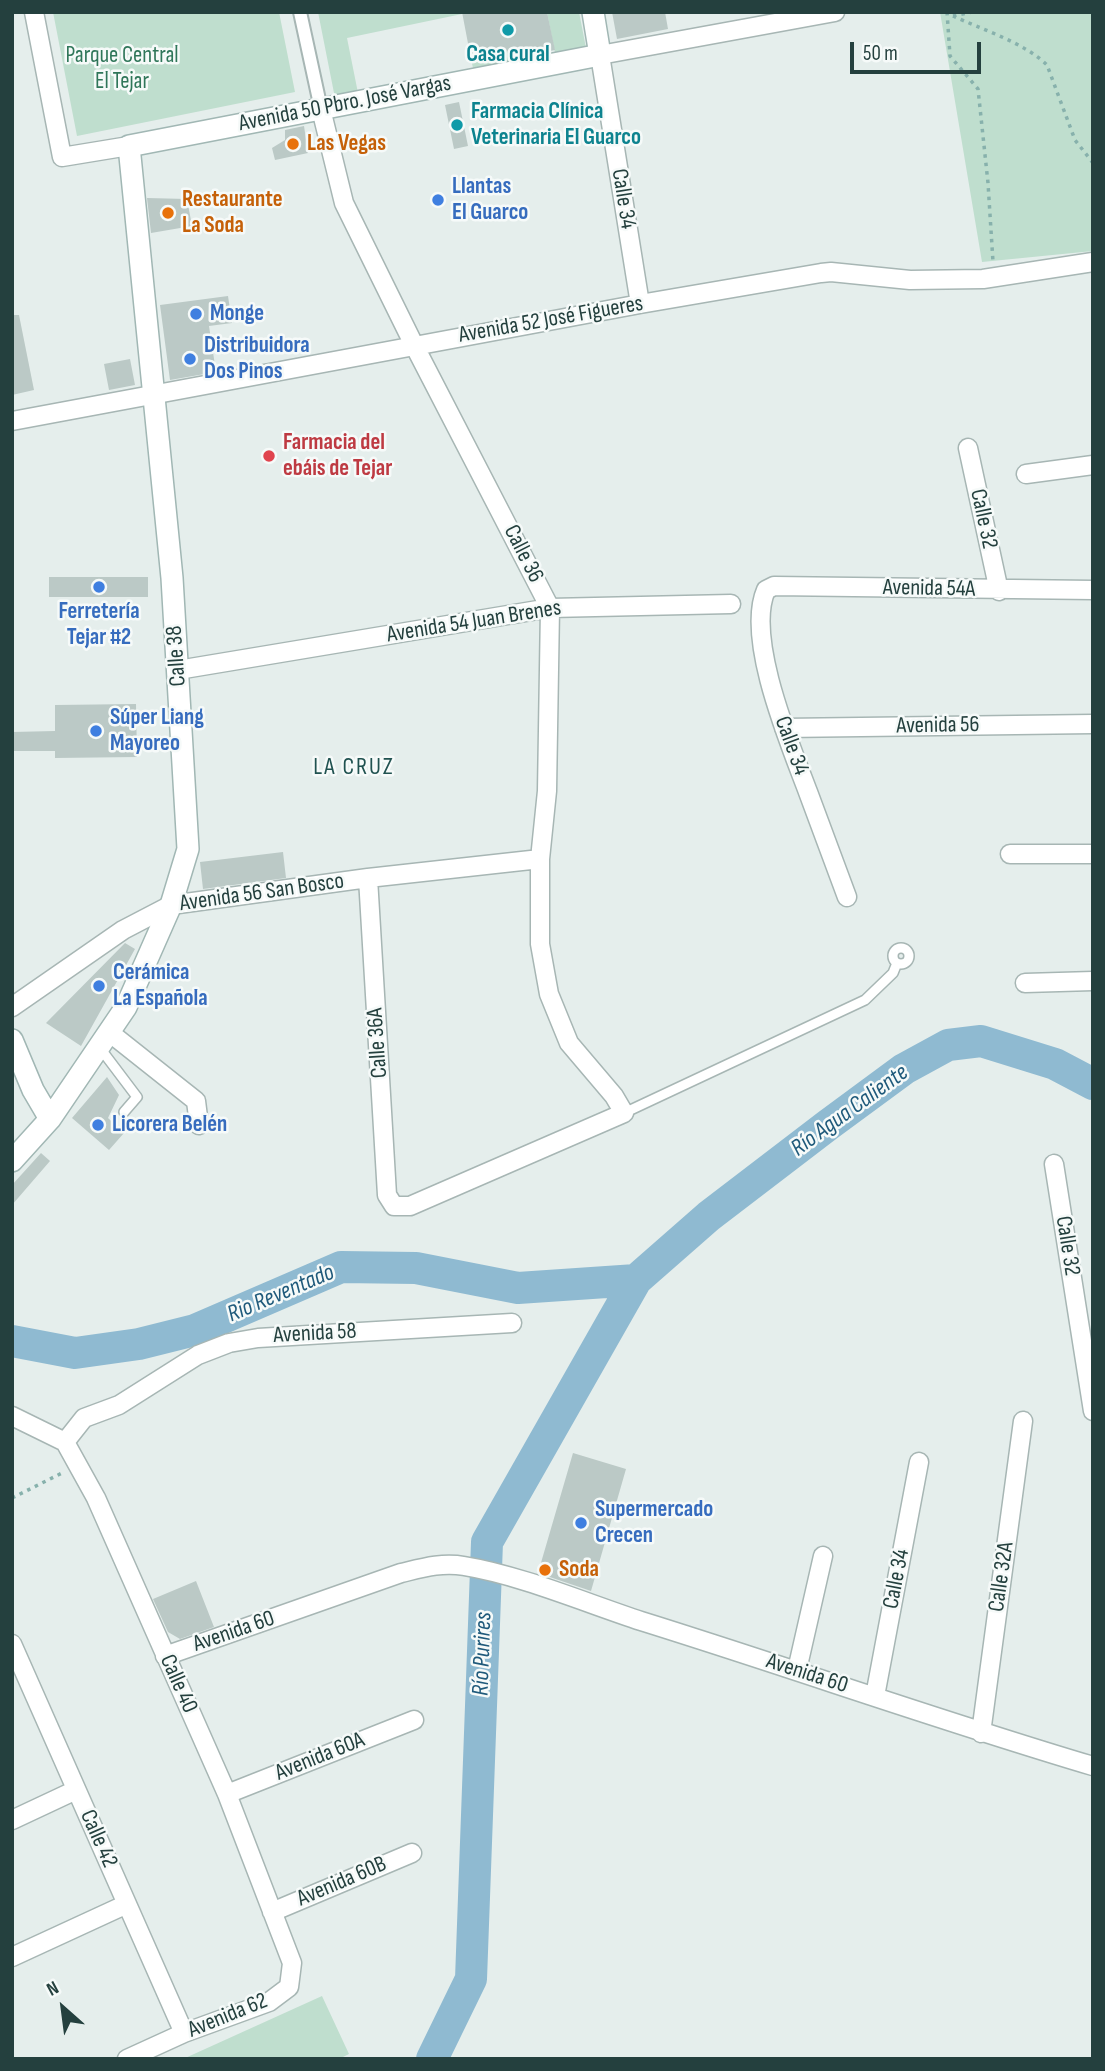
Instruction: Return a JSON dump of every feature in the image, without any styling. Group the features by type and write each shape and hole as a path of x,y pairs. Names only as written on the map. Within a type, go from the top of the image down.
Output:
{"main road":[{"name":"Calle 34","path":"593,12 600,55"},
{"name":"Avenida 50 Pbro. José Vargas","path":"129,146 600,55"},
{"name":"Calle 38","path":"12,1161 50,1119 126,1007 172,905 188,849 178,670 155,396 129,146"},
{"path":"12,1040 33,1090 50,1119"}],"street":[{"name":"Avenida 50 Pbro. José Vargas","path":"34,12 62,157 129,146"},
{"name":"Calle 36","path":"300,12 344,203 550,608 547,791 540,859 540,944 549,994 569,1043 614,1096 624,1113"},
{"name":"Avenida 50 Pbro. José Vargas","path":"600,55 835,12"},
{"name":"Calle 34","path":"600,55 640,304"},
{"name":"Avenida 52 José Figueres","path":"12,421 414,345 831,272 910,280 994,278 1093,262"},
{"name":"Calle 32","path":"968,448 999,591"},
{"path":"1026,474 1093,465"},
{"name":"Avenida 54A","path":"766,590 774,586 999,591 1093,590"},
{"name":"Calle 34","path":"766,590 763,597 762,632 766,671 784,728 847,897"},
{"name":"Avenida 54 Juan Brenes","path":"178,670 550,608 731,604"},
{"name":"Avenida 56","path":"784,728 1093,724"},
{"path":"1010,854 1093,854"},
{"name":"Avenida 56 San Bosco","path":"12,1007 123,930 172,905 368,878 540,859"},
{"name":"Calle 36A","path":"368,878 387,1195 394,1206 410,1206 624,1113"},
{"path":"1025,983 1093,981"},
{"path":"104,1039 196,1101 199,1125"},
{"name":"Calle 32","path":"1054,1164 1093,1411"},
{"name":"Avenida 58","path":"65,1442 84,1418 119,1405 188,1361 229,1343 258,1338 512,1323"},
{"path":"12,1416 65,1442"},
{"name":"Calle 32A","path":"981,1733 1023,1421"},
{"name":"Calle 40","path":"65,1442 96,1498 227,1794 292,1963 289,1987"},
{"name":"Calle 34","path":"875,1696 919,1462"},
{"path":"796,1670 823,1556"},
{"name":"Avenida 60","path":"165,1656 401,1573 434,1564 463,1566 522,1581 981,1733 1093,1766"},
{"name":"Calle 42","path":"12,1644 184,2033"},
{"name":"Avenida 60A","path":"227,1794 414,1720"},
{"path":"12,1819 76,1790"},
{"name":"Avenida 60B","path":"272,1912 412,1853"},
{"path":"12,1957 127,1904"},
{"name":"Avenida 62","path":"127,2059 184,2033 270,2001 289,1987"}],"lane":[{"path":"624,1113 865,1000 893,972 897,963"},
{"path":"104,1039 136,1097 124,1112"}],"path":[{"path":"949,15 972,12"},
{"path":"949,15 1023,49 1047,65 1075,140 1093,163"},
{"path":"949,15 950,56 978,89 994,278"},
{"path":"12,1498 78,1465"}],"green space":[{"name":"Parque Central El Tejar","path":"53,12 279,12 295,92 77,136"},
{"path":"318,12 462,14 347,38 358,93 335,98"},
{"path":"547,12 579,12 586,48 555,53"},
{"path":"940,12 1093,12 1093,251 982,262"},
{"path":"530,47 532,58 473,68 471,59"},
{"path":"322,1996 349,2054 339,2059 183,2059"}],"building":[{"name":"Casa cural","path":"462,12 547,12 555,50 531,55 530,47 471,59"},
{"path":"612,12 665,12 668,29 617,39"},
{"name":"Farmacia Clínica Veterinaria El Guarco","path":"459,102 468,146 454,149 445,105"},
{"name":"Las Vegas","path":"304,126 308,153 275,160 272,148 285,140 285,130"},
{"name":"Restaurante La Soda","path":"147,198 187,199 192,226 151,233"},
{"path":"228,296 232,323 209,326 216,372 170,380 160,305"},
{"path":"12,315 19,315 34,390 12,395"},
{"path":"130,359 135,385 109,390 104,364"},
{"name":"Ferretería Tejar #2","path":"49,577 148,577 148,597 49,597"},
{"name":"Súper Liang Mayoreo","path":"136,704 137,757 55,758 55,751 12,751 12,732 55,731 55,705"},
{"path":"283,852 286,878 203,889 200,862"},
{"name":"Cerámica La Española","path":"125,943 135,949 81,1046 46,1023"},
{"name":"Licorera Belén","path":"107,1077 119,1095 108,1118 124,1133 109,1150 72,1118"},
{"path":"41,1153 50,1161 12,1205 12,1185"},
{"name":"Supermercado Crecen","path":"573,1453 626,1469 591,1591 538,1573"},
{"path":"196,1581 214,1627 180,1639 168,1632 153,1599"}],"waterway":[{"name":"Río Purires","path":"432,2059 471,1979 487,1542 636,1280 709,1216 828,1125 904,1069 948,1045 981,1041 1055,1064 1093,1084"},
{"name":"Rio Reventado","path":"12,1341 75,1353 139,1344 195,1330 341,1267 416,1268 518,1288 636,1280"}],"place":[{"name":"Casa cural","path":"508,30"},
{"name":"Farmacia Clínica Veterinaria El Guarco","path":"457,125"},
{"name":"Las Vegas","path":"293,144"},
{"name":"Llantas El Guarco","path":"438,200"},
{"name":"Restaurante La Soda","path":"168,213"},
{"name":"Monge","path":"196,314"},
{"name":"Distribuidora Dos Pinos","path":"190,359"},
{"name":"Farmacia del ebáis de Tejar","path":"269,456"},
{"name":"Ferretería Tejar #2","path":"99,587"},
{"name":"Súper Liang Mayoreo","path":"96,731"},
{"name":"Cerámica La Española","path":"99,986"},
{"name":"Licorera Belén","path":"98,1125"},
{"name":"Supermercado Crecen","path":"581,1523"},
{"name":"Soda","path":"545,1570"}],"district":[{"name":"LA CRUZ","path":"354,768"}],"water label":[{"name":"Río Agua Caliente","path":"850,1111"}]}
